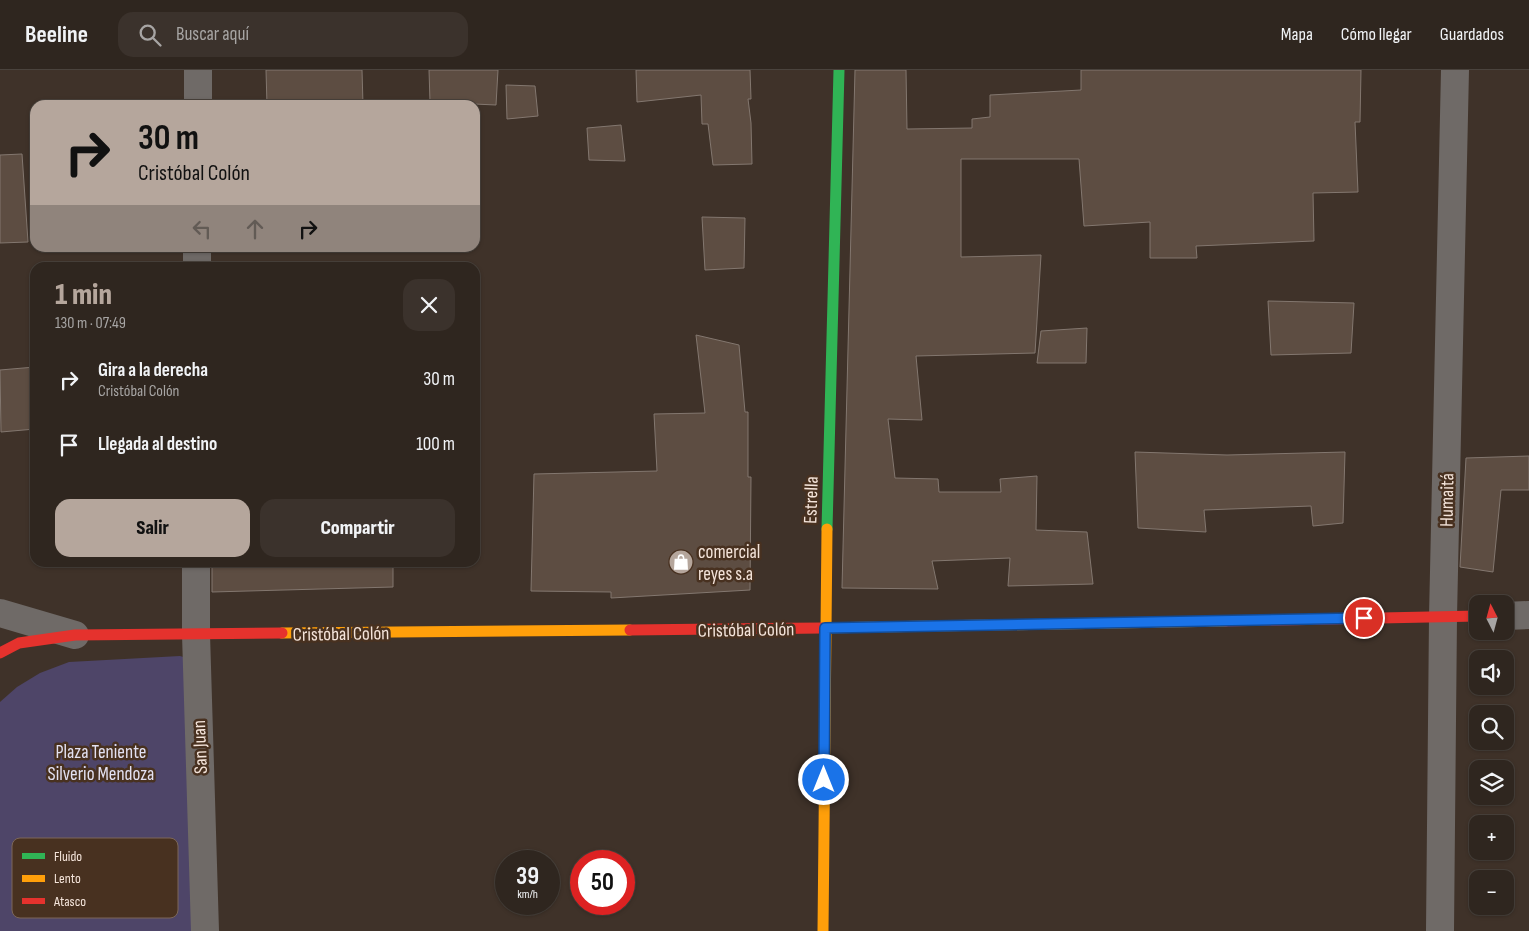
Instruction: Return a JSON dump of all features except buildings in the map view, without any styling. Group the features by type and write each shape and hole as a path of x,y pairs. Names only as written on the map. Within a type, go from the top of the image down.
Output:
{"street":[{"path":"198,70 198,100"},
{"name":"Estrella","path":"823,931 825,628 839,70"},
{"name":"Humaitá","path":"1440,931 1443,617 1455,70"},
{"name":"San Juan","path":"196,567 196,634 205,931"},
{"path":"0,613 75,635"},
{"path":"1514,616 1529,615"},
{"name":"Cristóbal Colón","path":"0,653 19,643 75,635 825,628 1469,616"}],"green space":[{"name":"Plaza Teniente Silverio Mendoza","path":"180,656 190,659 199,931 0,931 0,702 17,687 40,673 69,662"}],"traffic: fast":[{"path":"827,529 839,70"}],"traffic: slow":[{"path":"823,931 827,529"},
{"path":"822,628 1226,621"},
{"path":"282,633 630,630"}],"traffic: jam":[{"path":"1226,621 1469,616"},
{"path":"630,630 822,628"},
{"path":"0,653 19,643 75,635 282,633"}],"place":[{"name":"comercial reyes s.a","path":"681,562"}],"route":[{"path":"824,780 825,628 1364,618"}]}
